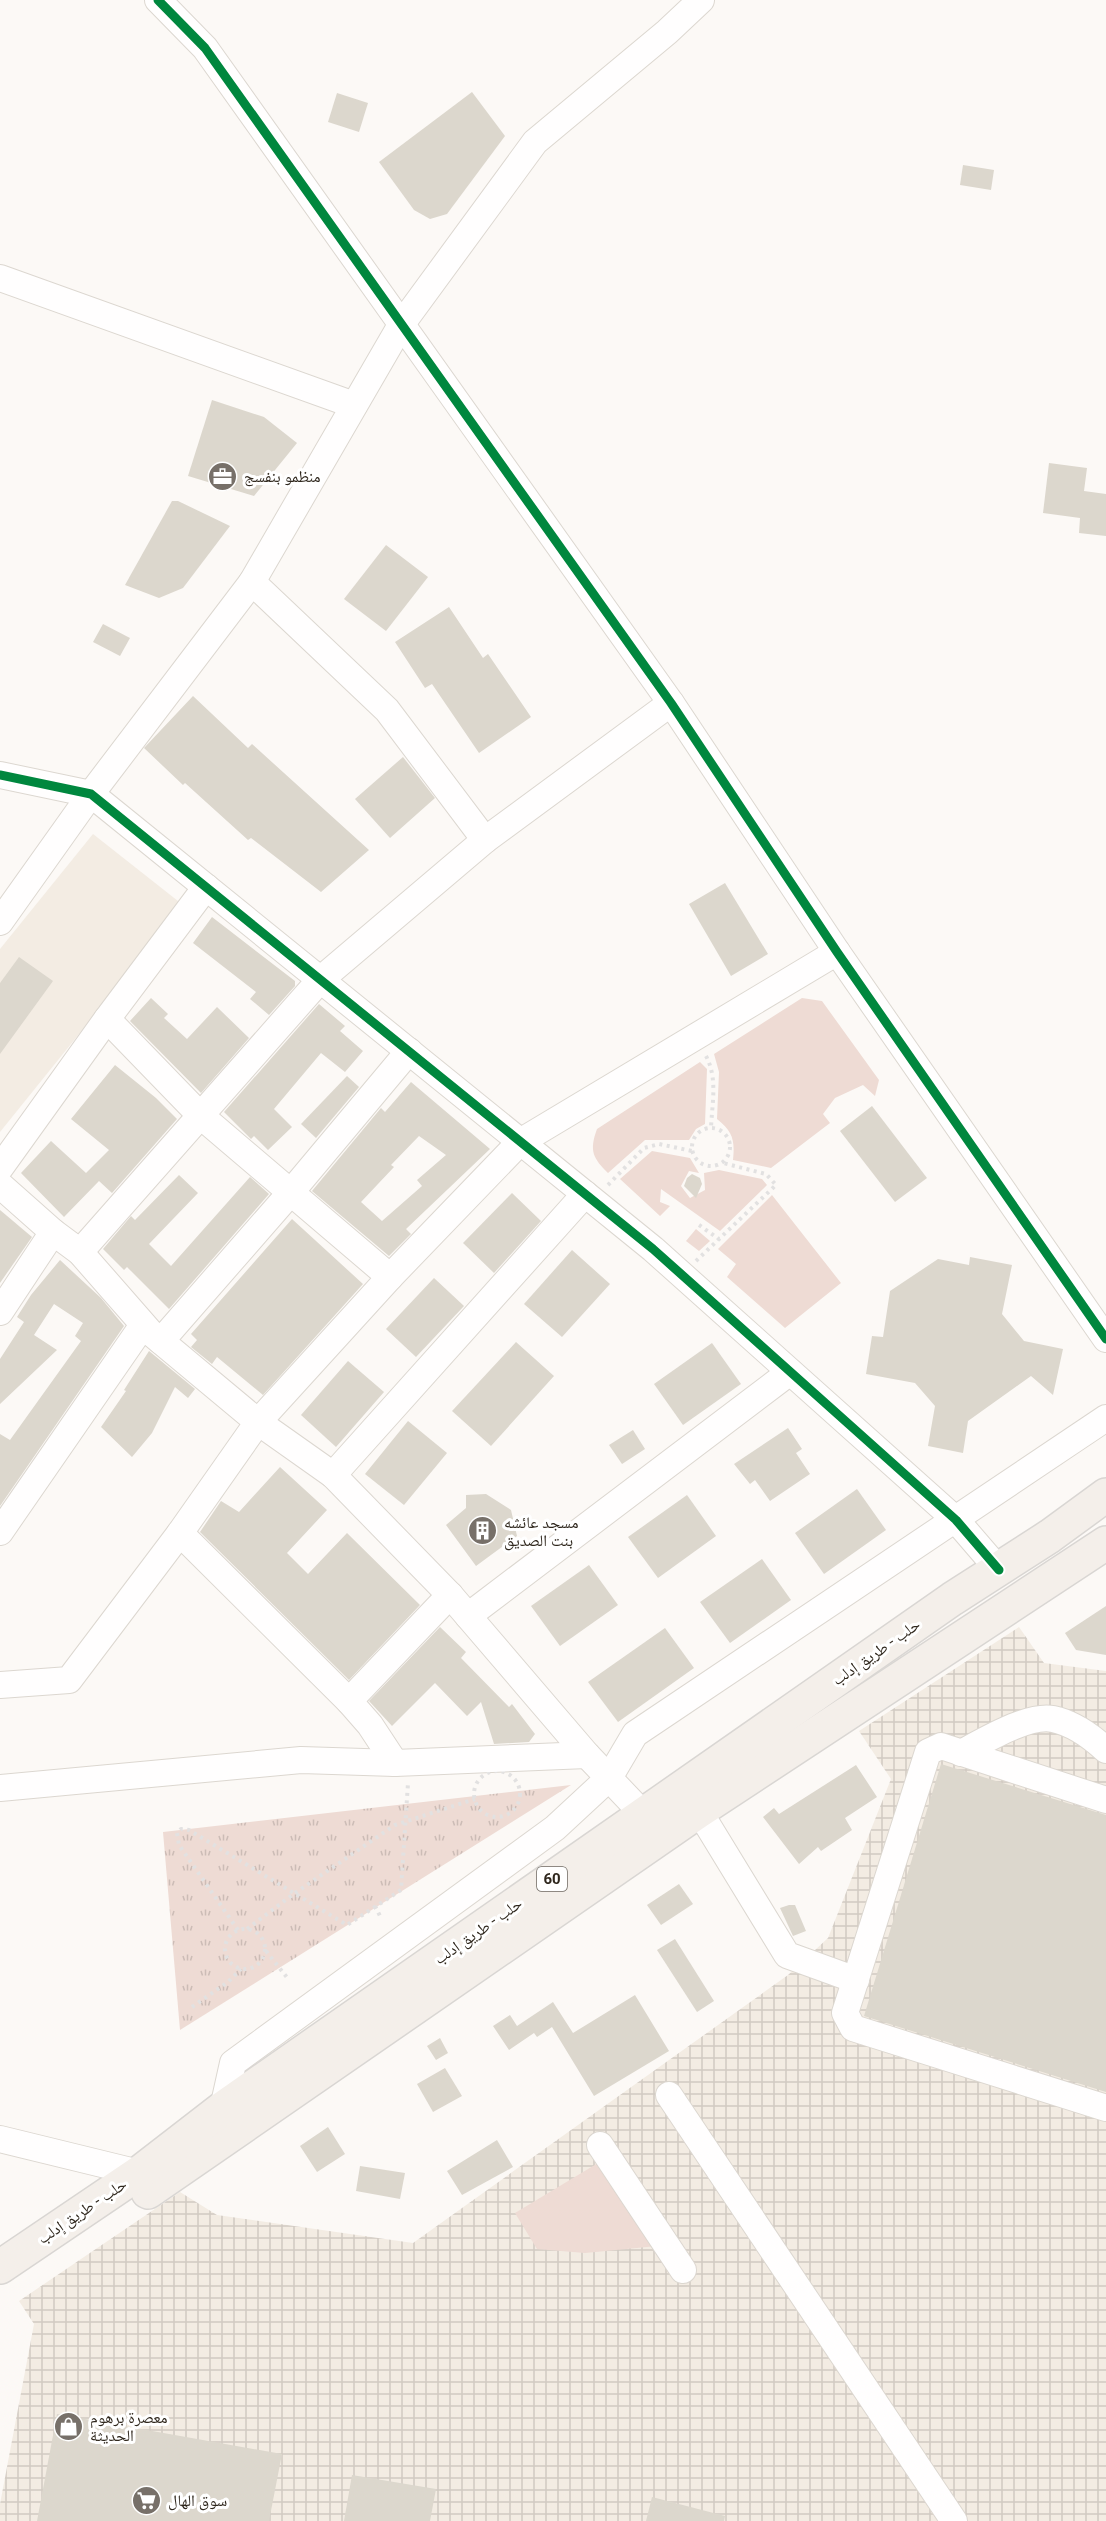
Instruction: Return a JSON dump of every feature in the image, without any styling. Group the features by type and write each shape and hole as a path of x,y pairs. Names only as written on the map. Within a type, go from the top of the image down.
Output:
{"main road":[{"name":"حلب - طريق إدلب","path":"0,2267 139,2173 223,2108 952,1599 1050,1536 1106,1495"},
{"path":"1050,1536 1071,1566"},
{"name":"حلب - طريق إدلب","path":"0,2292 699,1811 1106,1543"}],"street":[{"path":"158,0 205,48 671,703 837,952 1106,1339"},
{"path":"0,922 91,794 252,582 401,325 535,142 667,32 701,0"},
{"path":"0,278 354,405"},
{"path":"252,582 387,710 485,840"},
{"path":"80,1252 320,980 485,840 671,703"},
{"path":"0,775 91,794 682,1275 956,1520 999,1570"},
{"path":"0,1168 206,887"},
{"path":"0,1685 69,1680 180,1533 258,1422 390,1277 520,1142 837,952"},
{"path":"107,1019 201,1116 390,1277"},
{"path":"0,1532 152,1333 291,1192 409,1051"},
{"path":"0,1185 53,1232 80,1252 152,1333 258,1422 333,1475 450,1595 587,1755 644,1815"},
{"path":"333,1475 589,1197"},
{"path":"0,1312 53,1232"},
{"path":"468,1616 790,1372"},
{"path":"223,2108 233,2063 555,1828 609,1778 636,1734 1106,1418"},
{"path":"180,1533 349,1701 370,1725 402,1769"},
{"path":"349,1701 450,1595"},
{"path":"961,1753 1032,1721 1052,1719 1069,1724 1106,1750"},
{"path":"1106,1800 941,1746 928,1752 845,2013 854,2028 1106,2108"},
{"path":"0,1788 301,1760 402,1769 587,1755"},
{"path":"699,1811 787,1955 856,1980"},
{"path":"669,2095 954,2521"},
{"path":"0,2139 139,2173"},
{"path":"600,2145 682,2270"}],"path":[{"path":"695,1037 713,1068 715,1081 711,1128"},
{"path":"711,1128 721,1130 729,1139 730,1152 723,1163 717,1166 704,1165 694,1157 692,1151 693,1139 697,1134 711,1128"},
{"path":"589,1197 644,1148 659,1144 692,1151"},
{"path":"682,1275 776,1185 766,1174 723,1163"},
{"path":"699,1225 719,1239"},
{"path":"238,1930 179,1845 177,1833 181,1829 189,1830 347,1925 401,1890 407,1822 402,1769"},
{"path":"501,1771 514,1778 518,1785 519,1800 516,1807 504,1816 489,1815 483,1812 474,1799 476,1784 486,1773 501,1771"},
{"path":"247,1929 295,1893 395,1825 474,1799"},
{"path":"375,1906 381,1918"},
{"path":"265,1950 260,1962 248,1969 242,1969 230,1962 225,1950 228,1938 238,1930 247,1929 257,1932 262,1937 265,1950 289,1980"},
{"path":"192,2007 228,1982 242,1969"}],"shaded area":[{"path":"93,834 183,905 0,1132 0,949"},
{"path":"1019,1627 1044,1663 1106,1671 1106,2521 0,2521 0,2504 34,2324 19,2301 180,2192 217,2215 413,2243 788,1975 828,1938 891,1779 859,1731"}],"green space":[{"path":"802,998 822,1001 879,1080 875,1096 863,1085 835,1098 823,1114 830,1123 771,1168 733,1160 732,1137 727,1128 717,1119 719,1072 714,1054"},
{"path":"700,1062 707,1069 705,1124 696,1129 689,1140 645,1140 608,1173 594,1154 593,1143 597,1129"},
{"path":"652,1151 690,1158 699,1173 689,1171 681,1186 690,1198 705,1190 704,1173 719,1170 762,1179 767,1185 720,1231 661,1189 660,1202 670,1206 660,1216 620,1179"},
{"path":"772,1195 841,1283 785,1328 727,1277 736,1264 718,1249"},
{"path":"696,1229 710,1241 699,1251 686,1241"},
{"path":"571,1785 180,2030 163,1832"},
{"path":"598,2163 657,2246 585,2253 537,2249 515,2213"}],"building":[{"path":"472,92 505,136 447,214 430,219 414,210 379,162"},
{"path":"337,93 368,103 359,132 328,122"},
{"path":"963,165 994,170 991,190 960,185"},
{"path":"212,400 264,417 297,443 254,496 188,476"},
{"path":"1049,463 1087,468 1084,491 1106,494 1106,536 1079,533 1080,518 1043,513"},
{"path":"172,501 178,501 230,526 183,588 159,598 125,585"},
{"path":"386,545 428,577 386,631 344,599"},
{"path":"449,607 483,658 488,654 531,717 479,753 432,684 425,688 395,642"},
{"path":"103,624 130,638 120,656 93,642"},
{"path":"193,696 248,748 252,744 369,850 321,892 251,838 248,840 185,783 183,785 144,748"},
{"path":"403,757 435,798 390,838 355,799"},
{"path":"725,883 768,954 731,976 689,904"},
{"path":"212,917 295,981 295,986 269,1015 250,999 256,992 193,943"},
{"path":"19,957 53,981 0,1054 0,983"},
{"path":"151,998 168,1014 164,1018 187,1039 217,1007 249,1038 201,1093 130,1021"},
{"path":"319,1004 345,1026 340,1031 363,1051 345,1072 321,1053 274,1109 292,1127 268,1150 254,1136 251,1139 224,1112"},
{"path":"115,1065 156,1098 177,1119 112,1193 99,1181 64,1217 21,1173 51,1141 86,1173 109,1150 71,1119"},
{"path":"347,1076 359,1087 316,1138 301,1124"},
{"path":"411,1082 490,1149 406,1229 411,1234 389,1256 312,1191 381,1108 385,1112","holes":["419,1136 446,1155 417,1180 422,1186 382,1221 361,1202 394,1167 391,1165"]},
{"path":"872,1106 927,1178 895,1202 840,1131"},
{"path":"692,1174 700,1178 702,1184 696,1198 684,1186 687,1178"},
{"path":"179,1175 198,1193 149,1244 171,1266 250,1177 269,1194 169,1309 127,1267 124,1270 103,1249 131,1216 135,1220"},
{"path":"512,1193 541,1221 494,1273 463,1243"},
{"path":"0,1210 32,1237 0,1283"},
{"path":"292,1219 363,1284 263,1395 217,1357 212,1364 191,1347 197,1340 191,1334"},
{"path":"572,1250 610,1284 562,1337 524,1304"},
{"path":"970,1257 1012,1265 1002,1314 1024,1341 1063,1349 1053,1395 1031,1376 968,1421 963,1453 928,1446 935,1406 915,1383 866,1374 872,1336 883,1337 890,1291 938,1259 969,1265"},
{"path":"60,1260 101,1298 124,1326 0,1506 0,1434 10,1440 81,1341 75,1336 83,1323 54,1304 34,1335 57,1350 0,1404 0,1359 24,1322 17,1317 31,1295"},
{"path":"434,1278 464,1306 416,1357 386,1329"},
{"path":"516,1342 554,1376 491,1446 452,1411"},
{"path":"712,1343 741,1384 683,1425 654,1384"},
{"path":"149,1351 195,1389 188,1398 175,1387 152,1433 132,1457 101,1427 126,1391 124,1390"},
{"path":"348,1361 384,1392 336,1447 301,1415"},
{"path":"408,1421 447,1453 404,1505 365,1474"},
{"path":"788,1428 802,1449 796,1453 810,1474 770,1501 755,1480 750,1484 734,1464"},
{"path":"633,1430 645,1449 622,1464 609,1445"},
{"path":"280,1467 327,1510 287,1553 308,1574 347,1533 420,1605 349,1680 200,1532 221,1501 239,1512"},
{"path":"857,1489 886,1530 824,1574 795,1533"},
{"name":"مسجد عائشه بنت الصديق","path":"486,1494 511,1510 517,1536 476,1566 446,1525 466,1508 466,1495"},
{"path":"687,1495 716,1536 658,1578 628,1537"},
{"path":"762,1559 791,1600 730,1643 700,1602"},
{"path":"589,1565 618,1605 560,1646 531,1606"},
{"path":"1106,1606 1106,1655 1076,1650 1065,1633"},
{"path":"440,1627 466,1652 461,1658 509,1707 512,1704 535,1734 529,1742 494,1744 481,1702 467,1716 435,1683 392,1726 369,1701"},
{"path":"665,1628 694,1668 618,1722 588,1682"},
{"path":"941,1764 1106,1815 1106,2092 864,2016"},
{"path":"856,1765 877,1797 845,1818 852,1830 821,1851 818,1847 799,1864 763,1817 774,1808 779,1814"},
{"path":"679,1884 693,1904 661,1925 647,1905"},
{"path":"795,1905 806,1931 793,1936 780,1908"},
{"path":"675,1939 714,2001 697,2012 657,1950"},
{"path":"635,1995 669,2051 594,2096 552,2027 537,2037 534,2033 509,2050 493,2026 510,2015 517,2026 553,2002 573,2033"},
{"path":"440,2038 448,2053 436,2060 427,2046"},
{"path":"445,2068 462,2096 433,2112 417,2084"},
{"path":"328,2127 345,2154 317,2172 300,2146"},
{"path":"497,2140 513,2167 462,2195 447,2171"},
{"path":"360,2166 405,2173 400,2199 356,2191"},
{"path":"57,2414 282,2454 269,2521 37,2521"},
{"path":"352,2475 436,2489 430,2521 344,2521"},
{"path":"652,2497 725,2516 724,2521 646,2521"}],"cycle path":[{"path":"158,0 205,48 671,703 837,952 1106,1339"},
{"path":"0,775 91,794 653,1249 956,1520 999,1570"}],"place":[{"name":"منظمو بنفسج","path":"223,476"},
{"name":"مسجد عائشه بنت الصديق","path":"483,1531"},
{"name":"معصرة برهوم الحديثة","path":"69,2426"},
{"name":"سوق الهال","path":"147,2500"}]}
